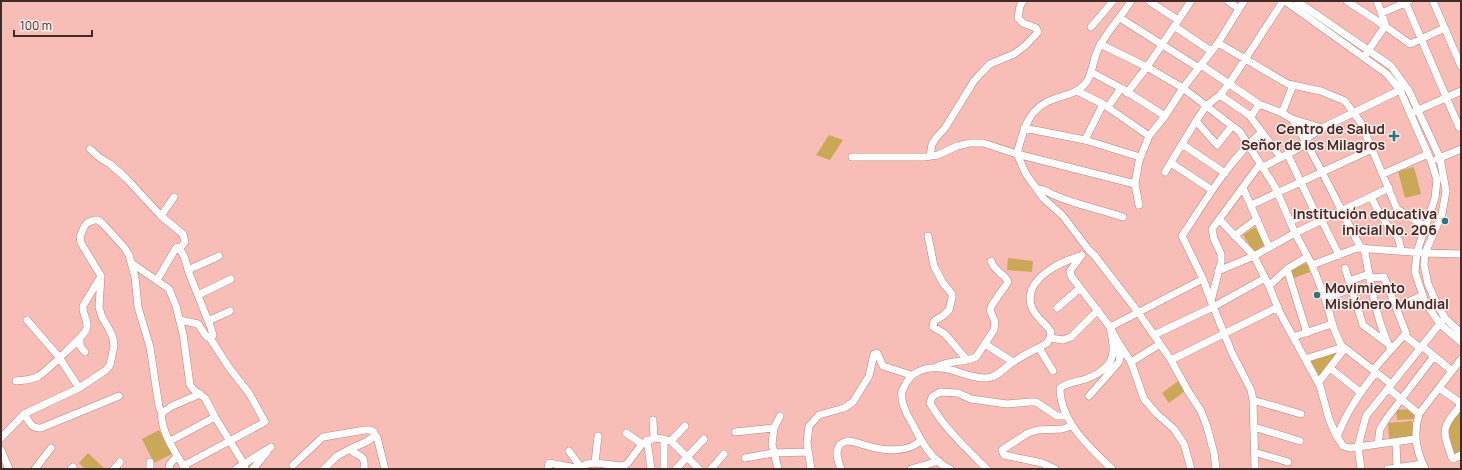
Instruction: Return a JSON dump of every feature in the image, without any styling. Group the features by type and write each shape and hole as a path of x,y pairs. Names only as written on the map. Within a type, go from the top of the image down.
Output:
{"street":[{"path":"930,156 932,144 945,128 974,81 990,64 1014,54 1026,45 1038,32 1036,28 1023,23 1018,18 1020,6 1023,1"},
{"path":"1091,27 1113,1"},
{"path":"1149,1 1210,51"},
{"path":"1127,93 1147,67 1191,1"},
{"path":"1228,1 1239,9"},
{"path":"1139,205 1135,184 1140,157 1149,136 1165,116 1210,51 1218,43 1244,1"},
{"path":"1165,172 1206,106 1220,95 1229,84 1284,1 1297,3 1390,66 1409,91 1440,158 1446,192 1442,214 1425,253 1424,265 1428,284 1445,318 1461,332"},
{"path":"1349,1 1410,44 1445,28"},
{"path":"1364,57 1385,26 1377,1"},
{"path":"1433,1 1461,66"},
{"path":"1382,13 1407,2 1446,98 1459,127 1461,126"},
{"path":"1127,3 1120,18 1100,44 1092,66 1092,72 1087,82 1077,91 1053,99 1037,108 1032,113 1024,128 1017,154 1026,174 1043,198 1063,216 1095,256 1138,312 1171,360 1201,411 1214,453 1216,469"},
{"path":"1297,3 1387,74 1400,90 1437,180 1436,198 1417,252 1415,272 1425,302 1440,324 1461,342"},
{"path":"1120,18 1200,66 1259,104 1282,113 1292,119 1322,128"},
{"path":"1218,43 1288,84 1321,91 1344,101 1361,123 1397,209 1426,227"},
{"path":"1100,44 1147,67 1183,88 1240,132 1262,165 1277,192 1295,233 1312,265 1325,298 1332,324 1340,345 1375,371 1402,399 1420,414"},
{"path":"1092,72 1121,88 1165,116"},
{"path":"1282,113 1293,85"},
{"path":"1085,140 1105,106 1121,88"},
{"path":"1212,304 1221,262 1221,254 1214,239 1212,229 1262,165 1281,158 1300,147 1305,140 1322,128 1400,90"},
{"path":"1077,91 1105,106 1149,136"},
{"path":"1410,114 1461,91"},
{"path":"1220,95 1251,117 1281,158"},
{"path":"1251,117 1259,104"},
{"path":"1292,119 1305,140 1363,248 1376,313 1390,347"},
{"path":"1196,121 1217,145 1232,126"},
{"path":"1024,128 1085,140 1140,157"},
{"path":"1255,469 1253,400 1247,382 1223,333 1203,279 1182,236 1225,173 1248,144 1262,132"},
{"path":"852,157 930,156 938,155 957,146 970,143 983,143 1017,154 1135,184"},
{"path":"1182,144 1225,173"},
{"path":"90,149 126,178 161,216 183,234 185,242 182,246 176,248 157,280"},
{"path":"1250,205 1372,149"},
{"path":"1383,174 1429,158 1440,158 1461,149"},
{"path":"1288,154 1314,210 1290,222"},
{"path":"1171,163 1212,190"},
{"path":"1243,188 1270,247"},
{"path":"1218,271 1254,256 1295,233 1389,188"},
{"path":"1037,189 1046,190 1060,198 1123,217"},
{"path":"161,216 174,197"},
{"path":"1371,197 1384,222 1396,233 1399,239 1401,251"},
{"path":"1234,236 1257,219"},
{"path":"1,438 24,414 79,388 106,370 112,359 114,346 113,338 99,308 101,276 81,243 80,237 87,224 94,220 98,220 103,224 124,247 133,264 138,307 150,347 159,407 162,413 162,425 184,467 265,422 249,393 230,369 210,338 206,336 198,324 180,320"},
{"path":"1220,220 1254,256 1293,338 1318,382 1329,419 1343,446 1350,448 1415,439"},
{"path":"1322,221 1339,255"},
{"path":"928,236 934,266 943,283 952,294 949,310 934,321 933,327 946,334 967,360"},
{"path":"176,248 181,251 184,256 213,335 210,338"},
{"path":"1312,265 1357,248 1461,254"},
{"path":"1088,249 1070,272 1071,276 1110,327 1131,362 1144,399 1157,414 1174,429 1184,444 1192,469"},
{"path":"188,270 219,256"},
{"path":"936,367 987,378 1000,373 1013,362 1047,343 1051,332 1032,309 1030,301 1031,292 1046,271 1068,259 1081,256"},
{"path":"1269,286 1287,269 1307,257"},
{"path":"950,469 939,461 921,440 908,417 903,402 902,391 911,375 917,371 936,367 944,363 967,360 976,357 985,344 995,327 990,310 1008,282 1007,279 997,272 992,266 991,261"},
{"path":"133,264 169,289 180,320 189,381 193,389 205,398 244,466"},
{"path":"1345,268 1364,325 1390,347"},
{"path":"1287,269 1307,333"},
{"path":"16,381 28,380 40,375 80,338 87,326 83,306 101,276"},
{"path":"1337,436 1345,417 1390,347 1406,333 1384,277 1369,276 1349,281"},
{"path":"1154,335 1265,278"},
{"path":"198,295 231,279"},
{"path":"1110,327 1203,279"},
{"path":"1057,308 1080,288"},
{"path":"1325,298 1352,289"},
{"path":"1396,307 1422,296"},
{"path":"1171,360 1278,307"},
{"path":"1050,338 1063,340 1071,337 1098,310"},
{"path":"208,321 230,311"},
{"path":"1361,469 1358,446 1366,416 1445,318"},
{"path":"27,320 59,357 79,388"},
{"path":"1293,338 1332,324"},
{"path":"1110,327 1113,352 1109,364 1101,372 1086,379 1066,384 1060,388 1060,394 1072,426 1099,457 1112,469"},
{"path":"1388,469 1424,466 1415,439 1416,424 1420,414 1439,388 1458,366 1434,356 1404,335"},
{"path":"80,338 80,346 85,352"},
{"path":"1089,396 1119,362 1120,357 1118,342"},
{"path":"985,344 1013,362"},
{"path":"1131,362 1160,344"},
{"path":"1038,348 1053,371"},
{"path":"1305,360 1344,348"},
{"path":"1318,382 1344,348"},
{"path":"811,469 807,434 809,426 819,414 844,408 853,402 869,376 874,354 877,353 883,366 911,375"},
{"path":"1378,444 1380,429 1434,356"},
{"path":"1330,368 1360,392"},
{"path":"1439,388 1458,401 1461,406 1445,425 1444,433 1452,458 1453,459 1461,455"},
{"path":"987,469 963,445 934,410 930,403 932,397 940,392 958,393 971,399 1007,404 1036,402 1057,416 1067,416"},
{"path":"162,413 172,406 200,394"},
{"path":"24,414 32,426 41,428 119,396"},
{"path":"1253,400 1301,414"},
{"path":"778,469 772,444 774,428 780,416"},
{"path":"170,441 215,417"},
{"path":"651,469 648,441 653,420"},
{"path":"671,441 685,426"},
{"path":"1055,469 1042,463 1004,455 1002,450 1028,433 1038,430 1062,429 1072,426"},
{"path":"1254,427 1300,441"},
{"path":"735,432 774,428"},
{"path":"293,465 323,437 370,430 374,432 375,436 377,437 385,469"},
{"path":"626,433 648,441 664,438 671,441 699,469"},
{"path":"324,469 338,456 375,436"},
{"path":"595,463 598,436"},
{"path":"664,438 664,469"},
{"path":"676,469 704,439"},
{"path":"840,469 837,456 838,447 848,441 876,449 895,449 907,448 917,444 921,440"},
{"path":"581,469 587,464 595,463 622,466 627,464 648,441"},
{"path":"1396,442 1397,468"},
{"path":"236,469 244,466 271,447 253,469"},
{"path":"35,469 51,448"},
{"path":"350,449 352,452 362,456 364,459 364,469"},
{"path":"1,450 9,469"},
{"path":"569,451 581,469"},
{"path":"745,458 773,453 808,452"},
{"path":"1254,452 1288,462"},
{"path":"711,469 724,454"},
{"path":"169,469 170,464 177,456"},
{"path":"911,469 939,461"},
{"path":"114,469 120,462"},
{"path":"548,469 549,463 581,469"}],"shaded area":[{"path":"829,135 843,140 830,160 816,155"},
{"path":"1414,167 1421,194 1405,198 1398,171"},
{"path":"1255,227 1266,244 1254,252 1243,235"},
{"path":"1008,258 1033,261 1032,272 1007,270"},
{"path":"1307,263 1310,272 1294,278 1291,269"},
{"path":"1339,351 1319,377 1309,361"},
{"path":"1178,381 1185,391 1169,403 1162,393"},
{"path":"1413,409 1414,419 1397,420 1396,410"},
{"path":"1461,410 1461,453 1455,456 1447,436 1448,423"},
{"path":"1412,421 1414,436 1389,439 1388,423"},
{"path":"159,430 172,454 154,463 142,439"},
{"path":"88,453 105,469 85,469 79,463"}],"place":[{"name":"Centro de Salud Señor de los Milagros","path":"1394,136"},
{"name":"Institución educativa inicial No. 206","path":"1445,221"},
{"name":"Movimiento Misiónero Mundial","path":"1317,295"}]}
